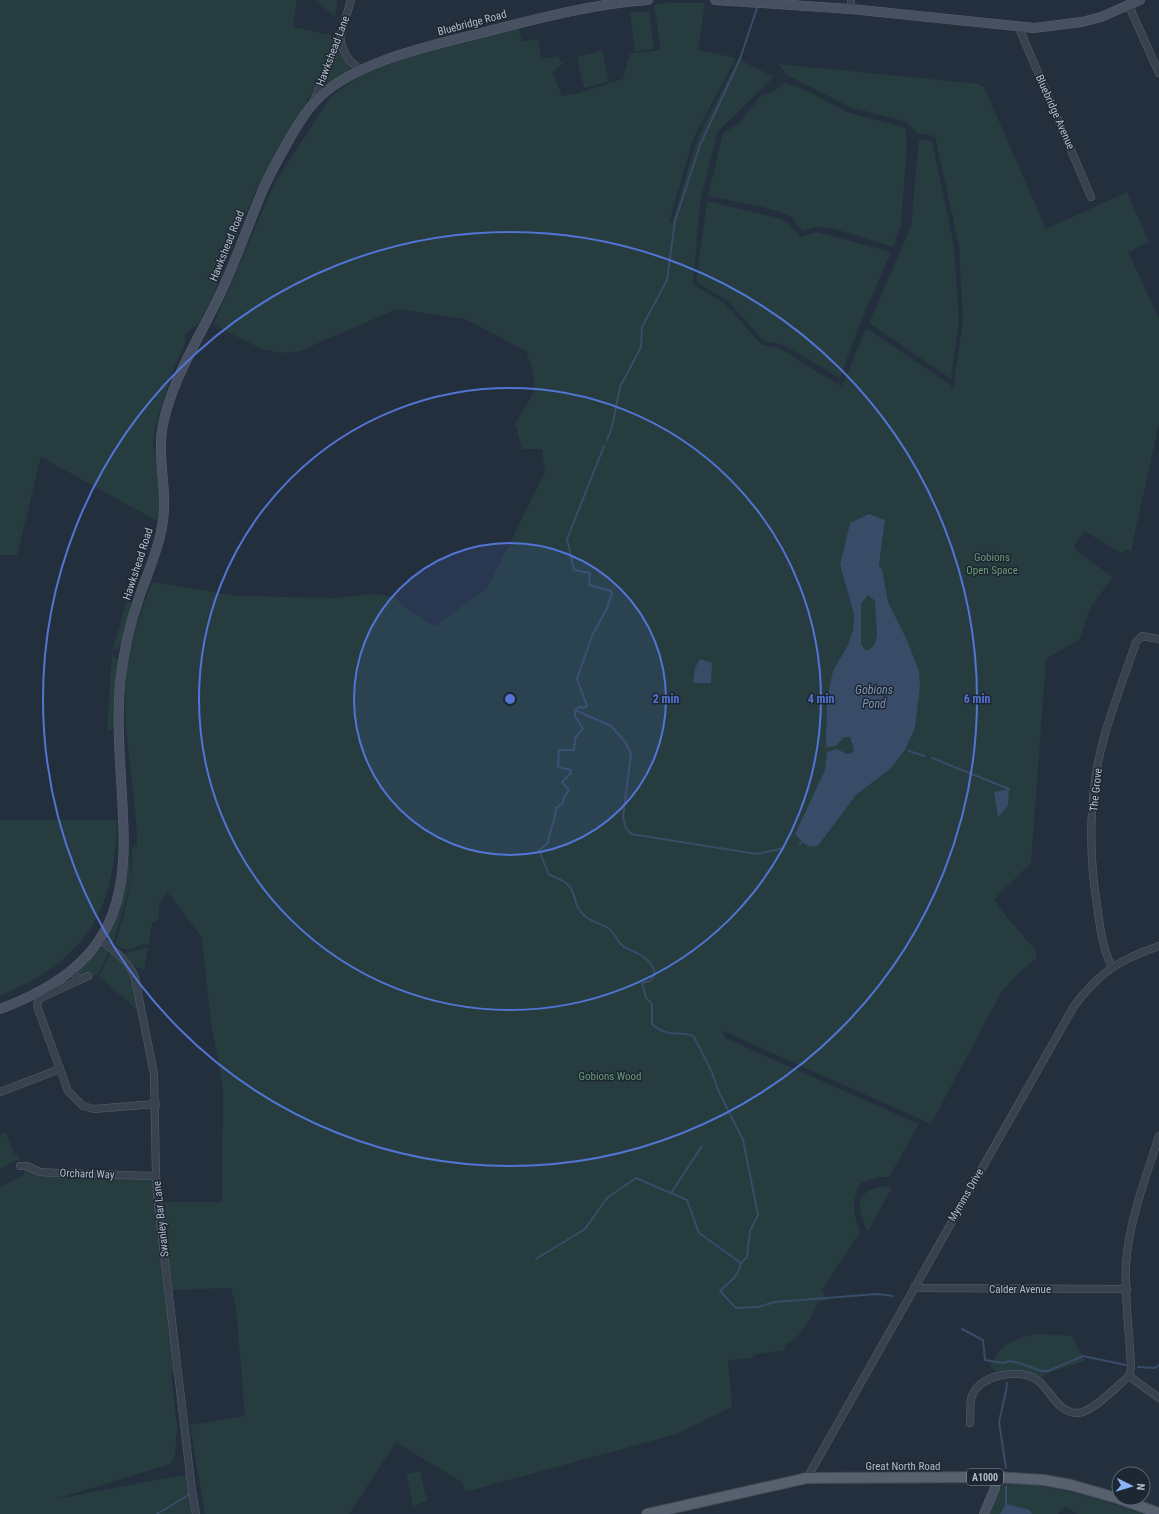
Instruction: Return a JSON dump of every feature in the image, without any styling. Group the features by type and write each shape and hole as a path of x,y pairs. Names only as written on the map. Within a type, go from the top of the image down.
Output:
{"main road":[{"name":"Great North Road","path":"647,1514 807,1478 996,1477 1044,1480 1071,1485 1120,1499 1159,1513"}],"street":[{"name":"Hawkshead Lane","path":"314,101 340,37 351,0"},
{"name":"Bluebridge Road","path":"314,101 338,83 362,70 388,59 546,16 583,8 648,0"},
{"path":"715,0 757,3 851,4 1019,28 1049,27 1082,22 1129,6 1140,0"},
{"path":"1129,6 1159,73"},
{"name":"Bluebridge Avenue","path":"1019,28 1091,197"},
{"path":"340,37 346,57 350,62 362,70"},
{"name":"Hawkshead Road","path":"0,1009 37,993 71,970 89,952 99,939 115,908 124,864 125,833 119,733 120,687 127,636 162,528 165,503 160,438 166,412 177,378 226,282 260,196 283,151 314,101"},
{"name":"The Grove","path":"1112,967 1104,950 1092,871 1092,834 1097,771 1105,733 1136,642 1142,636 1159,639"},
{"name":"Swanley Bar Lane","path":"99,939 122,956 131,966 135,978 153,1062 156,1104 156,1176 192,1491 196,1514"},
{"name":"Mymms Drive","path":"807,1478 1074,1006 1094,982 1112,967 1137,954 1159,946"},
{"path":"71,970 79,980"},
{"path":"88,976 40,999 37,1003 70,1095 88,1108 156,1104"},
{"path":"0,1092 60,1069"},
{"path":"970,1423 972,1396 989,1379 996,1375 1025,1376 1034,1378 1063,1409 1079,1413 1090,1409 1129,1376 1131,1358 1126,1289 1126,1264 1130,1232 1159,1136"},
{"name":"Orchard Way","path":"20,1166 26,1166 40,1172 156,1176"},
{"name":"Calder Avenue","path":"914,1287 1126,1289"},
{"path":"1129,1376 1159,1398"},
{"path":"984,1514 995,1488 996,1477"}],"green space":[{"path":"0,0 297,0 293,27 335,36 321,77 255,192 211,300 198,324 185,334 186,341 173,370 155,427 153,443 159,486 159,522 41,457 17,555 0,555"},
{"path":"316,0 338,0 335,17"},
{"path":"669,3 705,3 698,50 736,58 693,139 669,223 672,222 697,139 738,59 774,77 717,132 700,202 693,284 724,303 762,345 781,349 842,387 866,328 951,385 952,389 956,383 954,381 963,321 959,245 935,136 917,133 907,122 850,107 787,75 778,64 979,84 984,87 1046,229 1127,192 1149,242 1128,252 1159,318 1159,423 1131,551 1127,550 1121,553 1084,531 1074,545 1076,551 1113,577 1090,608 1080,639 1046,659 1031,863 994,899 1002,911 1036,951 1036,958 1002,991 931,1124 723,1031 725,1038 919,1124 889,1177 879,1177 861,1183 854,1202 856,1219 860,1232 822,1290 828,1300 818,1302 805,1327 791,1342 785,1345 785,1350 753,1355 753,1358 728,1360 732,1407 677,1434 465,1492 463,1483 396,1442 349,1514 205,1514 190,1425 245,1416 236,1308 231,1288 172,1290 162,1202 222,1202 223,1088 211,1022 202,938 168,893 159,903 159,918 155,922 152,922 149,945 144,944 126,950 115,944 130,885 132,873 132,849 135,845 137,847 125,703 129,655 139,618 152,582 238,596 333,598 375,594 394,597 408,610 435,626 488,587 545,472 542,449 522,449 515,423 528,404 534,389 533,374 526,351 465,319 397,309 300,351 280,353 262,349 214,325 215,321 274,184 331,96 360,76 392,63 460,41 518,26 522,42 538,39 541,59 559,56 560,62 566,61 552,72 562,96 579,93 623,79 630,54 661,50 654,5","holes":["885,520 879,565 882,569 888,602 907,640 919,671 915,728 905,750 890,768 856,795 818,846 811,847 802,842 795,834 837,749 847,754 853,753 854,750 850,737 844,737 836,746 833,671 848,645 853,630 854,614 840,565 850,523"]},
{"path":"649,11 654,49 635,52 630,13"},
{"path":"602,51 609,82 584,88 577,57"},
{"path":"342,52 350,67 350,72 325,88 323,86 338,53"},
{"path":"785,82 809,92 847,112 905,128 907,145 901,225 893,247 832,228 816,227 803,231 799,228 793,218 785,214 708,196 723,133 738,124 761,96 776,90"},
{"path":"919,140 932,141 954,246 959,322 951,379 869,323 911,227"},
{"path":"707,201 778,218 788,223 801,237 817,232 891,252 860,323 840,378 782,344 764,341 727,300 696,282"},
{"path":"868,595 875,601 877,636 874,646 866,651 861,644 861,604"},
{"path":"127,599 132,603 132,607 121,646 118,649 113,649"},
{"path":"112,654 119,660 115,726 113,729 107,731"},
{"path":"0,820 117,820 115,853 110,882 102,907 90,929 74,949 54,966 29,982 0,996"},
{"path":"128,836 131,876 126,900 113,944 109,940 108,934 117,909 126,875"},
{"path":"103,948 109,951 99,973 92,977 90,972 79,975 78,969 97,949"},
{"path":"146,948 148,949 144,969 136,967 125,953"},
{"path":"111,952 118,958 128,971 139,1010 137,1010 99,976"},
{"path":"6,1133 14,1153 21,1158 0,1169 0,1135"},
{"path":"24,1169 144,1178 153,1180 177,1372 171,1374 177,1426 175,1457 170,1464 56,1499 188,1474 195,1514 0,1514 0,1187 24,1175"},
{"path":"888,1186 891,1189 868,1232 861,1214 860,1200 868,1191"},
{"path":"1039,1334 1072,1336 1085,1361 1051,1372 1041,1377 1027,1372 995,1371 990,1366 998,1352 1010,1343 1023,1337"},
{"path":"420,1471 427,1501 413,1506 406,1474"},
{"path":"1010,1482 1061,1490 1110,1503 1111,1506 1119,1506 1143,1514 1077,1514 1066,1507 1058,1514 1032,1514 1006,1504 1000,1514 988,1514 1001,1486"}],"water":[{"name":"Gobions Pond","path":"869,514 885,520 879,565 882,569 888,602 907,640 919,671 920,687 915,728 905,750 891,768 856,795 818,846 811,847 802,842 795,834 825,770 827,752 837,749 847,754 852,753 854,750 850,737 844,737 836,746 826,747 827,699 833,671 848,645 853,630 854,614 840,565 850,523","holes":["868,595 875,601 877,636 874,646 866,651 861,644 861,604"]},
{"path":"700,659 712,663 711,683 693,683 695,668"},
{"path":"1009,789 1008,806 998,817 994,792"},
{"path":"1006,1504 1030,1510 1032,1514 1000,1514"}],"waterway":[{"path":"607,440 612,427 620,387 641,347 642,327 667,280 675,221 700,145 740,59 758,5"},
{"path":"604,446 567,539 574,570 590,573 589,585 611,591 612,594 607,608 592,636 577,679 587,706 583,708 579,707 575,710 575,716 583,729 575,738 574,750 559,750 558,767 571,770 570,774 562,782 569,790 564,797 563,803 556,808 548,843 539,850 549,875 560,879 567,884 574,894 580,911 589,919 608,928 624,947 643,957 651,964 655,974 650,981 642,983 646,998 652,1004 652,1024 664,1032 685,1034 694,1037 712,1072 718,1090 743,1140 758,1215 750,1231 747,1257 741,1263 734,1278 720,1291 736,1308 758,1307 775,1302 877,1294 893,1296"},
{"path":"575,710 611,726 626,743 631,754 623,817 626,828 631,834 757,854 784,848"},
{"path":"909,751 924,756"},
{"path":"932,758 1009,789"},
{"path":"671,1193 702,1146"},
{"path":"536,1259 585,1229 607,1198 636,1178 687,1200 699,1233 741,1263"},
{"path":"962,1329 983,1340 985,1360 1003,1363 1010,1361 1041,1371 1048,1371 1083,1356 1126,1365"},
{"path":"1138,1367 1155,1368 1159,1365"},
{"path":"1006,1468 999,1422 1007,1383"},
{"path":"1006,1487 1006,1504"},
{"path":"157,1514 190,1494"}],"park label":[{"name":"Gobions Open Space","path":"992,563"},
{"name":"Gobions Wood","path":"610,1076"}]}
